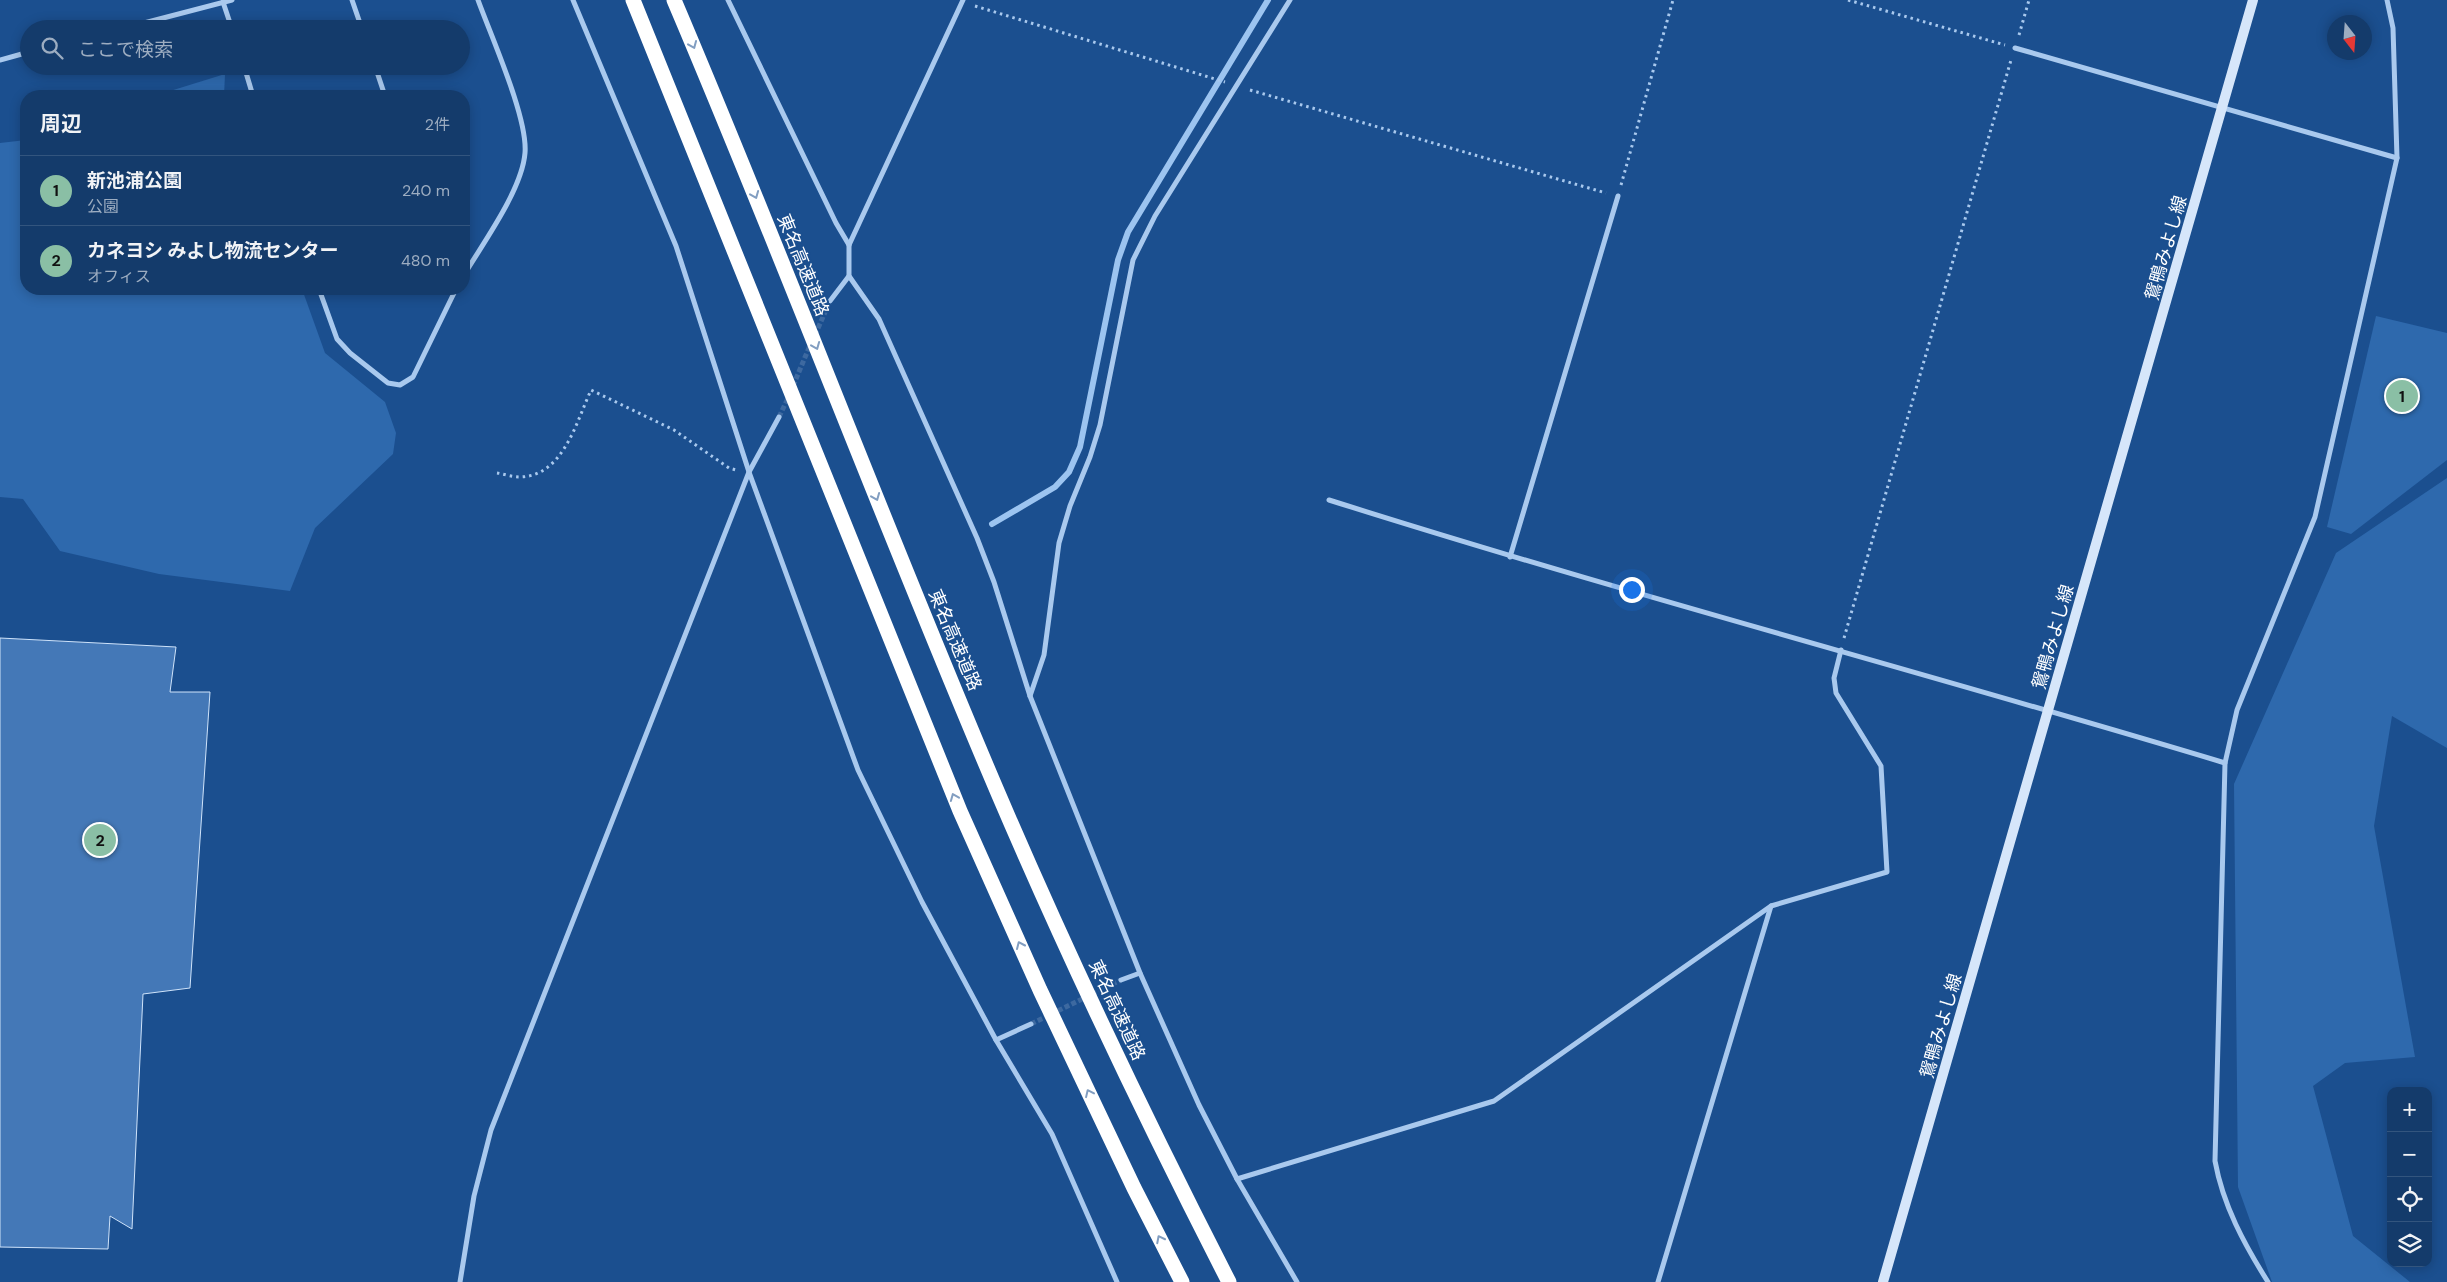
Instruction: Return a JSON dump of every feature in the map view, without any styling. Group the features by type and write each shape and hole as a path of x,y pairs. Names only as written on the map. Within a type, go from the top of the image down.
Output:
{"highway":[{"path":"633,0 960,811 1134,1188 1182,1282"},
{"name":"東名高速道路","path":"674,0 903,565 999,794 1078,974 1171,1170 1229,1282"}],"main road":[{"name":"鴛鴨みよし線","path":"1883,1282 2253,0"}],"street":[{"path":"155,20 232,0"},
{"path":"352,0 359,20"},
{"path":"470,264 518,180 525,152 522,128 514,98 478,0"},
{"path":"573,0 676,246 748,472 858,770 922,902 996,1040 1052,1134 1117,1282"},
{"path":"728,0 836,223 849,246"},
{"path":"1030,696 1044,655 1059,543 1070,506 1090,457 1100,425 1133,260 1155,216 1290,0"},
{"path":"2268,1282 2251,1255 2225,1202 2215,1161 2225,763 2237,710 2315,517 2397,158 2393,28 2387,0"},
{"path":"963,1 849,246 849,276 879,319 977,538 994,582 1030,696 1140,972 1199,1105 1237,1179 1297,1282"},
{"path":"223,2 229,20"},
{"path":"2015,48 2397,158"},
{"path":"0,60 20,54"},
{"path":"247,75 251,90"},
{"path":"378,75 383,90"},
{"path":"1510,557 1618,196"},
{"path":"830,301 849,276"},
{"path":"321,295 337,339 388,383 400,385 413,377 451,295"},
{"path":"460,1282 474,1196 491,1130 748,472 779,417"},
{"path":"1329,500 1510,557 2049,710 2225,763"},
{"path":"1237,1179 1494,1101 1771,906 1887,872 1881,766 1836,693 1834,678 1840,650"},
{"path":"1658,1282 1771,906"},
{"path":"1121,980 1140,972"},
{"path":"996,1040 1031,1024"}],"path":[{"path":"963,1 1236,86 1618,196 1673,0"},
{"path":"1848,0 2015,48"},
{"path":"1840,650 2029,0"},
{"path":"497,473 519,477 547,469 559,458 591,390 674,430 729,468 748,472"}],"shaded area":[{"path":"222,75 225,75 224,90 173,90"},
{"path":"20,141 20,295 304,295 325,353 385,402 396,433 393,454 315,528 290,591 159,574 60,551 23,499 0,497 0,143"},
{"path":"2376,316 2447,333 2447,460 2351,534 2327,527"},
{"path":"2447,478 2447,748 2392,716 2374,826 2415,1057 2345,1063 2313,1086 2353,1236 2387,1263 2387,1267 2391,1267 2410,1282 2272,1282 2238,1187 2234,784 2336,553"}],"building":[{"path":"0,638 176,647 170,692 210,692 190,988 143,994 132,1229 110,1216 108,1249 0,1247"}],"waterway":[{"path":"992,524 1055,487 1069,472 1080,447 1118,260 1128,232 1268,0"}],"tunnel":[{"path":"815,335 830,301"},
{"path":"793,386 811,343"},
{"path":"779,417 789,396"},
{"path":"1031,1024 1121,980"}],"place":[{"name":"新池浦公園","path":"2402,396"},
{"name":"カネヨシ みよし物流センター","path":"100,840"}]}
